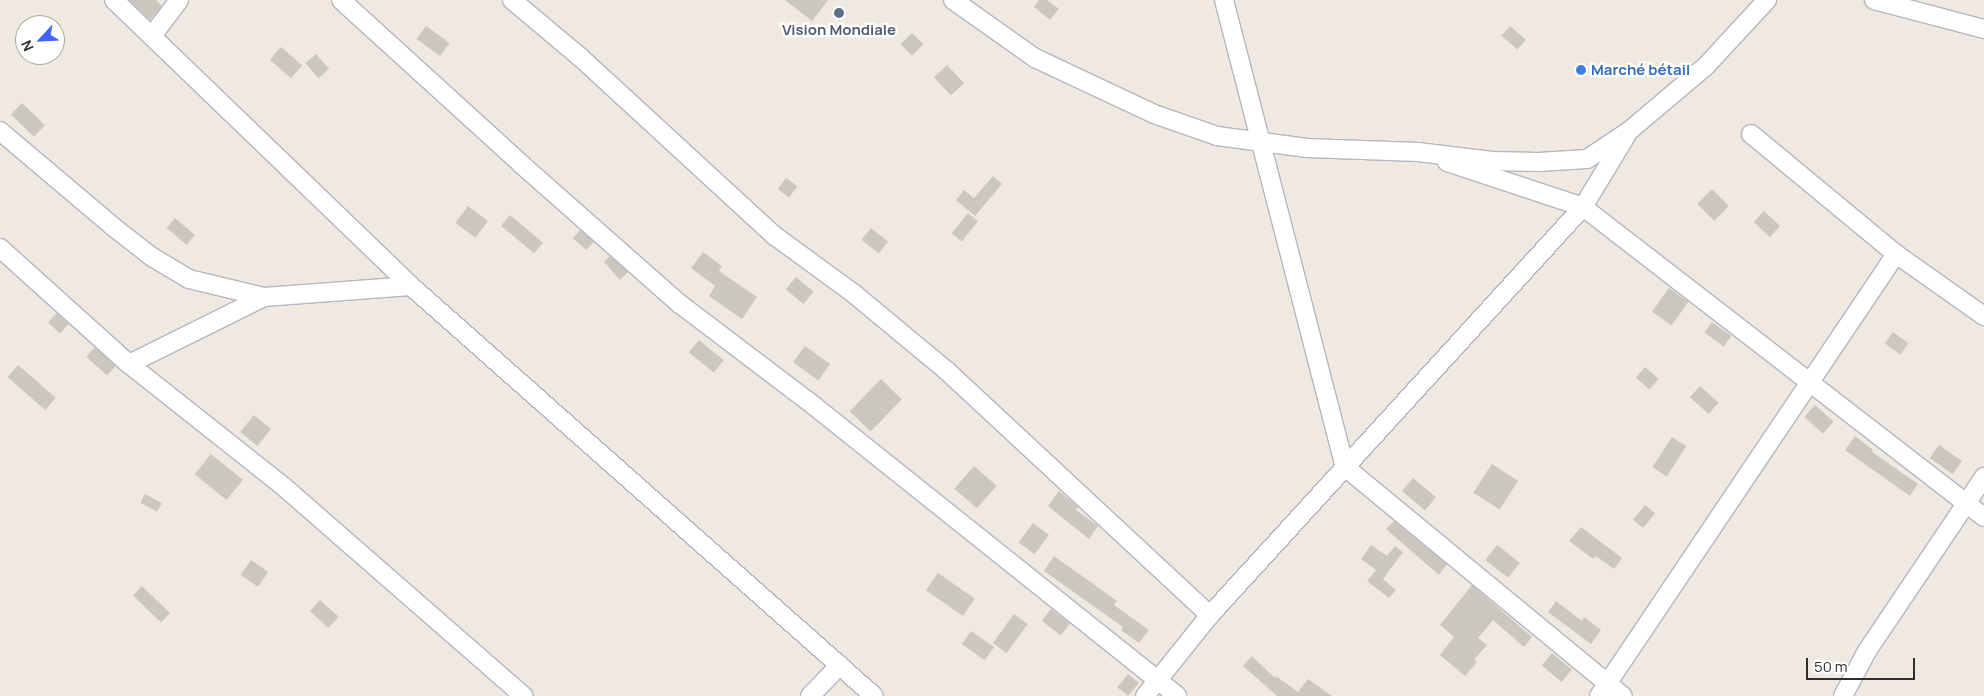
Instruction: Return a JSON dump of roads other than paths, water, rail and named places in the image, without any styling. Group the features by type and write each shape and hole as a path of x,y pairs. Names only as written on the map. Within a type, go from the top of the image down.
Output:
{"street":[{"path":"114,0 411,286 874,696"},
{"path":"152,36 179,0"},
{"path":"341,0 521,164 680,304 813,405 1177,696"},
{"path":"512,0 580,57 775,236 853,293 947,371 1210,615"},
{"path":"953,0 1035,58 1154,114 1217,136 1307,148 1418,152 1492,161 1539,162 1588,159 1629,131 1706,66 1768,0"},
{"path":"1224,0 1345,467 1603,690 1623,696"},
{"path":"1874,0 1984,29"},
{"path":"0,131 116,229 152,256 189,279 264,297 411,286"},
{"path":"1146,696 1210,615 1583,207 1629,131"},
{"path":"1751,134 1896,254 1984,316"},
{"path":"1418,152 1493,179 1583,207 1812,382 1984,517"},
{"path":"0,248 129,364 284,487 524,696"},
{"path":"1603,690 1812,382 1896,254"},
{"path":"129,364 264,297"},
{"path":"1843,696 1867,651 1984,476"},
{"path":"810,696 840,665"}],"place":[{"name":"Vision Mondiale","path":"839,13"},
{"name":"Marché bétail","path":"1581,70"}]}
